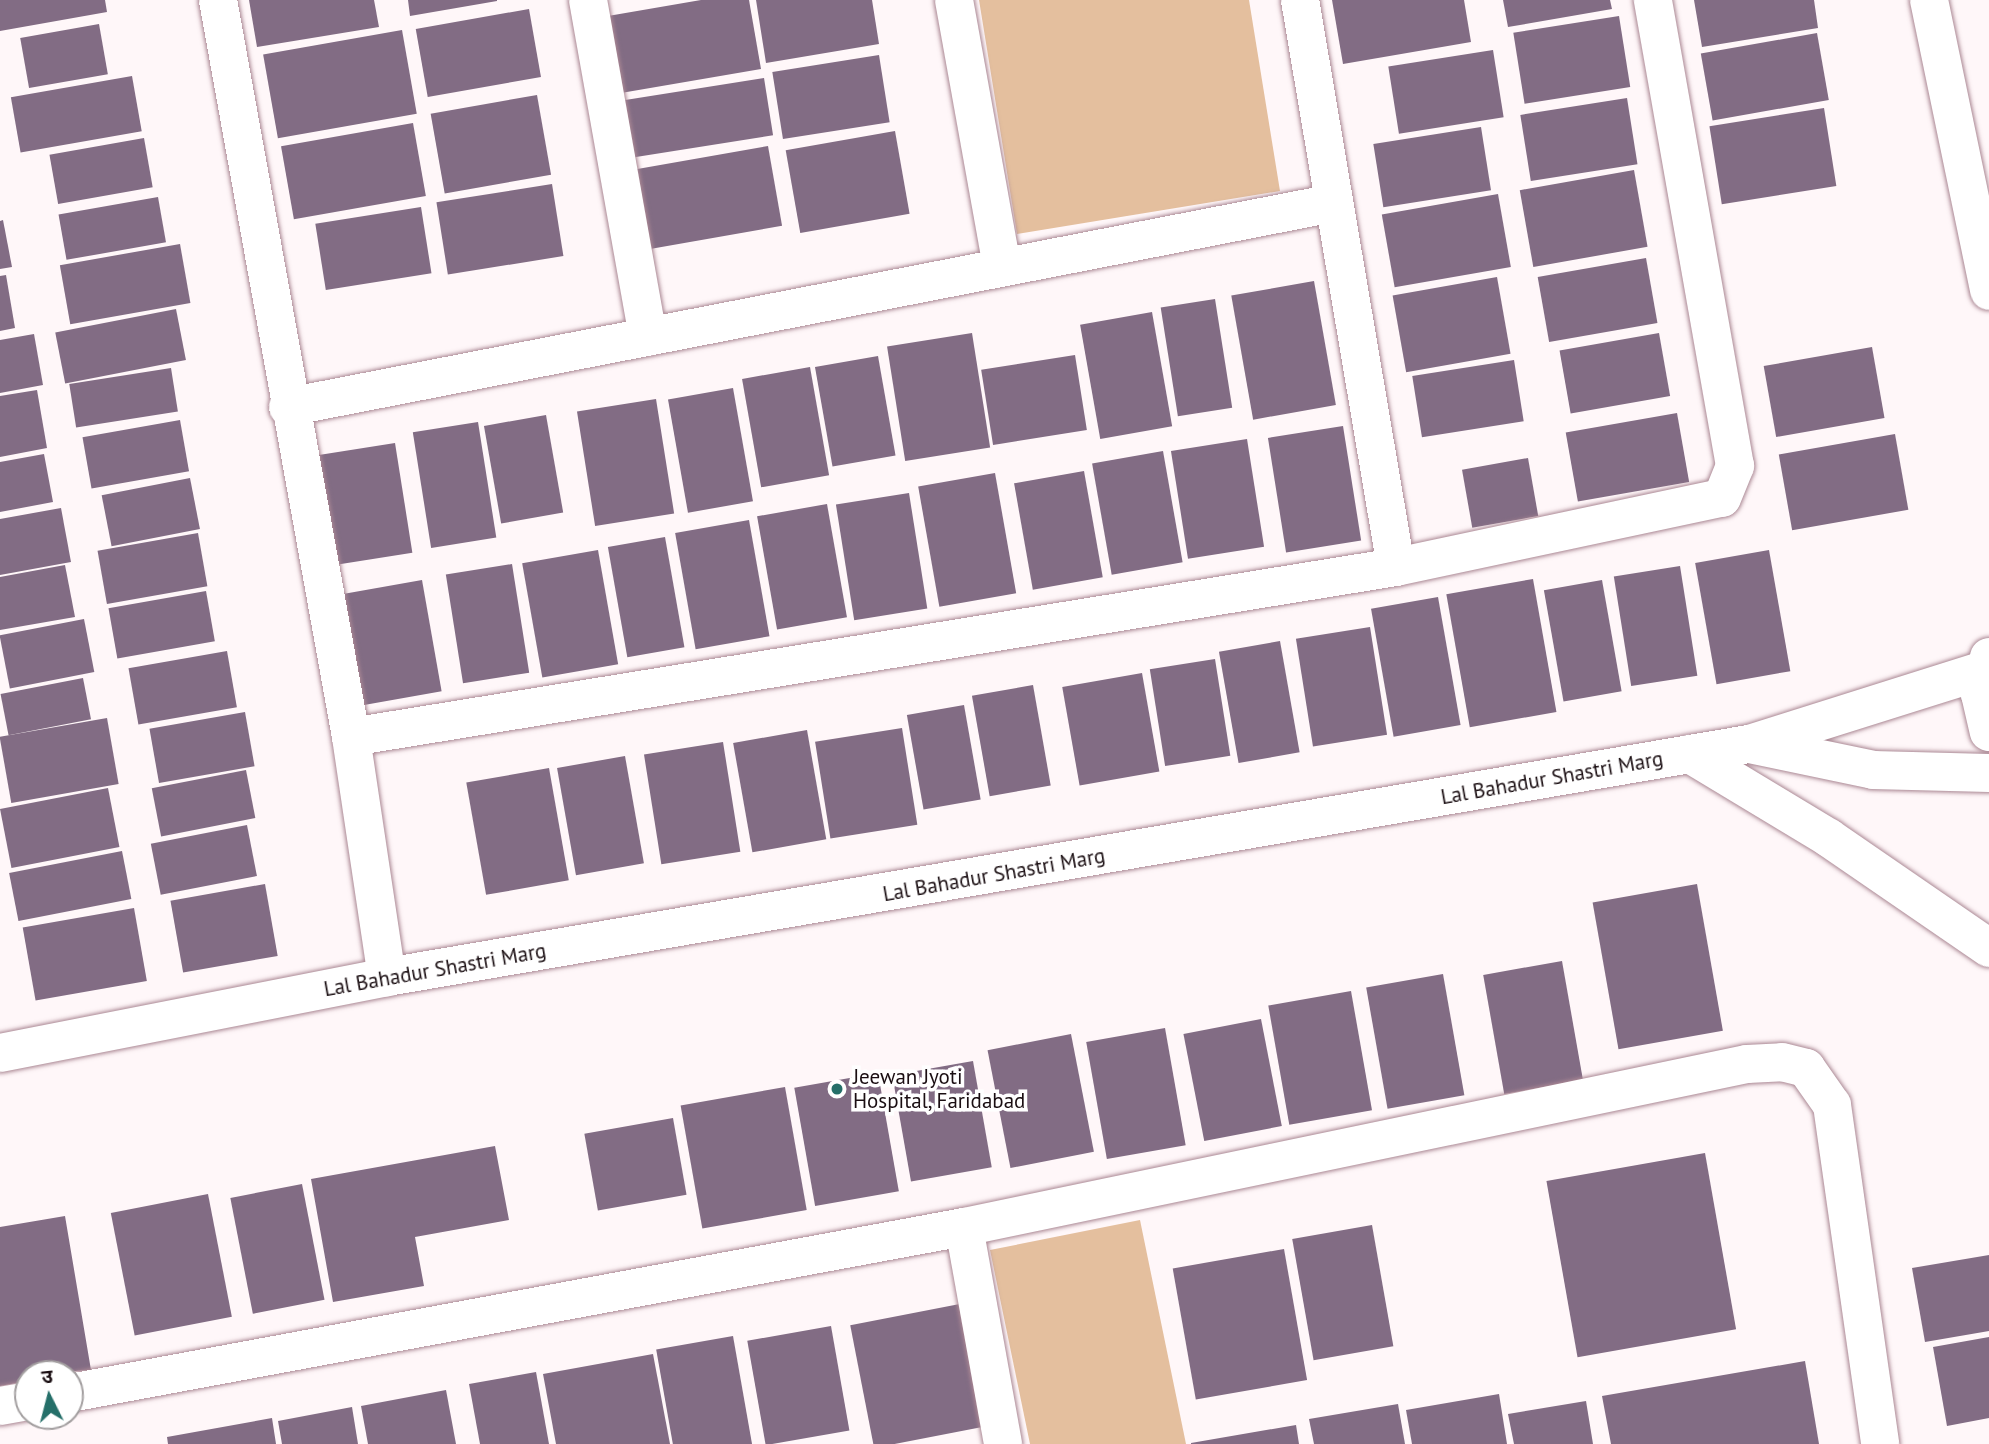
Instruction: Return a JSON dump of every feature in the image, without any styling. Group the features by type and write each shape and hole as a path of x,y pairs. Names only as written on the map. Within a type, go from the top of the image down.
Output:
{"street":[{"path":"218,0 288,407 351,737 387,977"},
{"path":"588,0 648,337"},
{"path":"954,0 1002,268"},
{"path":"1300,0 1396,567"},
{"path":"351,737 1396,567 1699,506 1722,498 1731,485 1735,466 1653,0"},
{"path":"1930,0 1989,291"},
{"path":"288,407 1334,203"},
{"path":"1749,744 1986,663 1980,694 1989,732"},
{"name":"Lal Bahadur Shastri Marg","path":"1,1046 387,977 1749,744 1873,771 1989,773"},
{"path":"1690,754 1829,838 1989,948"},
{"path":"84,1390 964,1227 1747,1064 1782,1062 1805,1068 1832,1105 1880,1444"},
{"path":"964,1227 1003,1444"}],"shaded area":[{"path":"979,0 1249,0 1280,191 1017,234"},
{"path":"1140,1220 1186,1444 1030,1444 990,1250"}],"building":[{"path":"0,0 105,0 107,12 0,31"},
{"path":"249,0 374,0 379,27 257,47"},
{"path":"408,0 497,0 497,1 410,16"},
{"path":"701,0 749,0 761,69 621,93 608,16"},
{"path":"756,0 872,0 879,44 766,63"},
{"path":"1332,0 1464,0 1471,42 1343,64"},
{"path":"1503,0 1610,0 1612,9 1508,27"},
{"path":"1694,0 1814,0 1818,28 1702,47"},
{"path":"529,9 541,77 428,97 416,29"},
{"path":"1619,16 1630,87 1525,104 1513,33"},
{"path":"99,24 108,74 29,88 20,38"},
{"path":"402,30 417,114 278,138 263,54"},
{"path":"1817,33 1829,100 1713,120 1701,53"},
{"path":"1493,50 1504,117 1399,134 1388,67"},
{"path":"879,55 890,122 783,139 772,72"},
{"path":"132,76 142,131 21,153 11,97"},
{"path":"764,78 773,135 625,159 616,101"},
{"path":"537,95 551,175 445,194 431,114"},
{"path":"1627,98 1637,164 1531,181 1520,115"},
{"path":"1824,108 1836,186 1722,204 1709,126"},
{"path":"413,123 426,196 294,219 281,146"},
{"path":"1481,127 1491,190 1383,207 1373,144"},
{"path":"895,131 910,214 800,233 786,150"},
{"path":"144,138 153,187 58,204 49,155"},
{"path":"768,146 782,226 650,249 636,169"},
{"path":"1634,170 1648,247 1533,267 1520,190"},
{"path":"552,184 563,256 448,274 436,202"},
{"path":"1498,194 1511,267 1395,287 1382,214"},
{"path":"158,197 166,242 67,260 59,215"},
{"path":"421,207 431,273 326,290 315,224"},
{"path":"3,220 12,267 0,269 0,221"},
{"path":"180,244 190,303 70,324 60,265"},
{"path":"1646,258 1657,323 1549,342 1538,277"},
{"path":"6,275 15,328 0,331 0,276"},
{"path":"1497,277 1511,354 1406,372 1393,295"},
{"path":"1314,281 1336,405 1253,420 1231,296"},
{"path":"1215,299 1232,408 1178,416 1161,308"},
{"path":"176,309 186,360 65,384 55,332"},
{"path":"1152,312 1172,426 1100,439 1080,325"},
{"path":"972,333 990,448 905,461 887,346"},
{"path":"1659,333 1670,396 1571,414 1560,351"},
{"path":"34,334 43,385 0,393 0,340"},
{"path":"1872,347 1885,418 1776,437 1764,366"},
{"path":"1075,355 1087,430 993,445 981,370"},
{"path":"878,356 896,455 833,467 815,367"},
{"path":"1514,360 1524,421 1422,437 1412,376"},
{"path":"810,367 829,475 761,487 742,379"},
{"path":"171,368 178,411 76,428 69,384"},
{"path":"733,388 753,501 688,513 668,399"},
{"path":"37,390 47,448 0,457 0,396"},
{"path":"656,399 674,514 595,526 577,412"},
{"path":"1677,413 1689,482 1578,502 1566,433"},
{"path":"546,415 563,512 501,523 484,426"},
{"path":"180,420 189,471 92,488 83,437"},
{"path":"478,422 496,538 431,548 413,432"},
{"path":"1343,426 1361,541 1286,552 1268,438"},
{"path":"1895,434 1908,510 1792,530 1779,454"},
{"path":"1247,439 1264,547 1188,559 1171,451"},
{"path":"395,443 412,553 336,565 319,455"},
{"path":"1163,451 1183,562 1112,575 1092,464"},
{"path":"44,454 53,502 0,512 0,462"},
{"path":"1528,458 1538,516 1472,528 1462,470"},
{"path":"1084,471 1103,577 1033,590 1014,483"},
{"path":"995,473 1016,593 939,607 918,487"},
{"path":"190,478 200,529 112,546 102,495"},
{"path":"909,493 927,609 854,620 836,505"},
{"path":"827,504 847,617 777,630 757,516"},
{"path":"61,508 71,562 0,575 0,519"},
{"path":"749,520 769,636 696,649 675,533"},
{"path":"198,533 207,586 107,604 98,551"},
{"path":"665,537 684,647 627,657 608,547"},
{"path":"598,550 618,664 542,678 522,563"},
{"path":"1769,550 1790,671 1716,684 1695,563"},
{"path":"512,564 529,673 463,683 446,574"},
{"path":"65,565 75,617 0,630 0,577"},
{"path":"1680,566 1697,676 1631,686 1614,576"},
{"path":"1533,579 1556,712 1470,727 1446,594"},
{"path":"422,580 442,691 360,706 340,594"},
{"path":"1602,580 1622,691 1564,702 1544,590"},
{"path":"206,591 215,641 117,658 109,608"},
{"path":"1438,597 1461,725 1394,737 1371,609"},
{"path":"84,619 94,672 10,688 0,635"},
{"path":"1370,627 1387,735 1313,746 1296,639"},
{"path":"1280,641 1300,752 1239,763 1219,652"},
{"path":"227,651 237,707 138,724 129,668"},
{"path":"1215,659 1230,756 1165,766 1150,669"},
{"path":"1142,673 1159,771 1080,786 1062,687"},
{"path":"83,678 91,719 9,735 1,694"},
{"path":"1033,685 1051,785 990,796 972,696"},
{"path":"964,705 981,800 924,810 907,715"},
{"path":"245,712 255,766 159,783 149,729"},
{"path":"107,718 119,784 11,803 0,737"},
{"path":"902,728 917,825 830,839 815,742"},
{"path":"807,730 826,839 752,852 733,743"},
{"path":"723,742 740,852 661,864 644,755"},
{"path":"625,756 644,863 576,875 557,768"},
{"path":"549,768 569,880 486,895 466,783"},
{"path":"246,770 255,818 161,836 152,788"},
{"path":"108,788 119,847 11,868 0,809"},
{"path":"247,825 257,876 161,895 151,844"},
{"path":"122,851 131,899 18,921 9,873"},
{"path":"265,884 278,956 183,973 170,901"},
{"path":"1697,884 1723,1031 1618,1049 1593,902"},
{"path":"134,908 147,981 36,1000 23,928"},
{"path":"1562,961 1583,1080 1504,1094 1483,975"},
{"path":"1443,974 1464,1095 1388,1109 1366,988"},
{"path":"1351,991 1372,1110 1289,1125 1268,1006"},
{"path":"1261,1019 1282,1126 1204,1141 1183,1034"},
{"path":"1165,1028 1186,1145 1107,1159 1086,1042"},
{"path":"1071,1034 1094,1152 1010,1168 988,1050"},
{"path":"973,1061 992,1167 911,1182 892,1075"},
{"path":"878,1073 899,1191 815,1206 794,1088"},
{"path":"785,1087 807,1210 702,1229 681,1105"},
{"path":"673,1118 687,1195 598,1210 584,1134"},
{"path":"495,1146 509,1220 415,1237 424,1286 333,1302 311,1179"},
{"path":"1705,1153 1736,1329 1578,1357 1546,1181"},
{"path":"302,1184 325,1300 253,1314 230,1198"},
{"path":"208,1194 232,1317 135,1336 111,1213"},
{"path":"65,1216 91,1370 84,1370 84,1360 14,1360 14,1384 0,1386 0,1227"},
{"path":"1372,1225 1393,1346 1314,1360 1292,1239"},
{"path":"1284,1249 1307,1380 1196,1400 1173,1269"},
{"path":"1989,1255 1989,1331 1925,1342 1912,1268"},
{"path":"970,1302 994,1425 895,1444 873,1444 850,1325"},
{"path":"831,1326 849,1430 765,1444 747,1341"},
{"path":"733,1336 752,1444 673,1444 656,1350"},
{"path":"1989,1337 1989,1418 1947,1426 1933,1347"},
{"path":"653,1354 670,1444 556,1444 543,1374"},
{"path":"1805,1361 1819,1444 1611,1444 1602,1396"},
{"path":"536,1372 549,1444 480,1444 469,1384"},
{"path":"446,1390 456,1444 368,1444 361,1406"},
{"path":"1499,1394 1507,1444 1412,1444 1406,1410"},
{"path":"1586,1401 1593,1444 1514,1444 1508,1414"},
{"path":"1398,1404 1405,1444 1314,1444 1309,1419"},
{"path":"352,1407 358,1444 282,1444 278,1421"},
{"path":"272,1418 276,1444 168,1444 167,1437"},
{"path":"1296,1425 1299,1444 1191,1444 1191,1443"}],"place":[{"name":"Jeewan Jyoti Hospital, Faridabad","path":"837,1089"}]}
